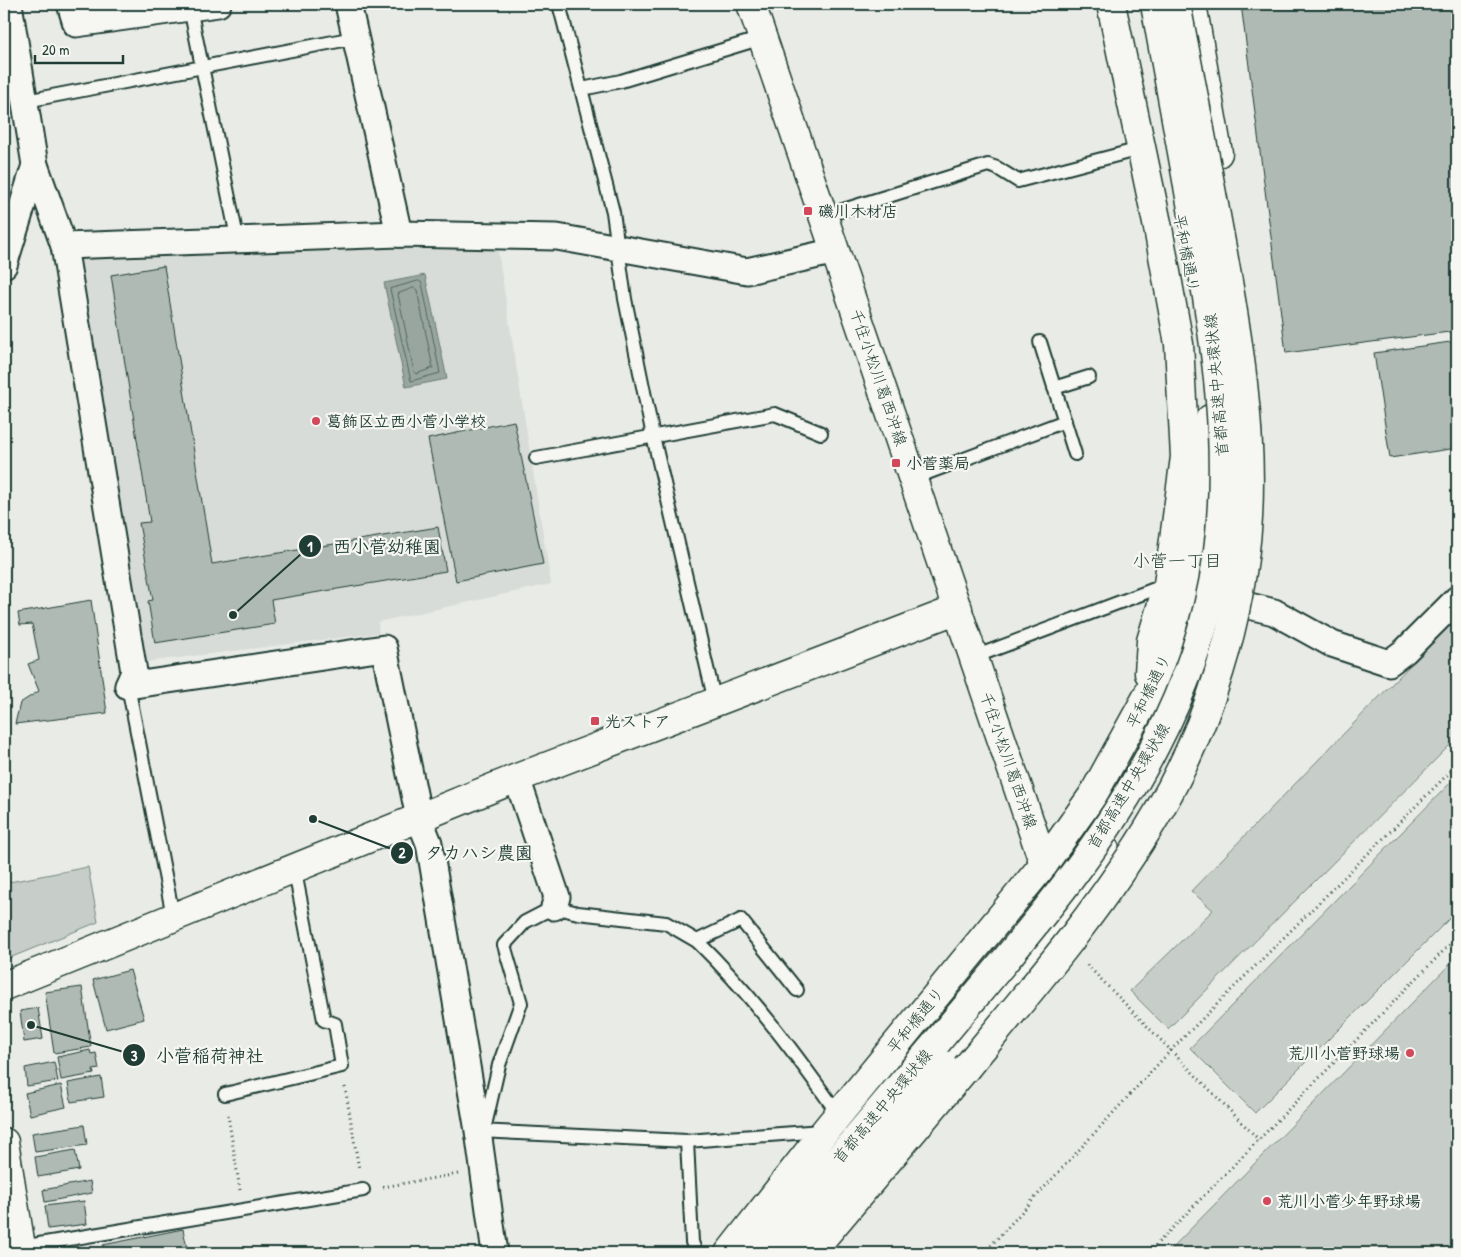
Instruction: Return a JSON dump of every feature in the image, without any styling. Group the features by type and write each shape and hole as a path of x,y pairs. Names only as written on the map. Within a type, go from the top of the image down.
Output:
{"main road":[{"name":"千住小松川葛西沖線","path":"751,4 1044,864"},
{"path":"1111,4 1158,228 1179,344 1185,458 1179,589"},
{"name":"平和橋通り","path":"729,1253 825,1131 1044,864 1093,795 1148,695 1151,641 1179,589 1204,520 1211,432 1204,341 1142,4"},
{"path":"1148,4 1194,216"},
{"name":"首都高速中央環状線","path":"759,1253 1029,931 1085,859 1154,749 1174,707 1205,617 1217,560 1221,511 1223,455 1219,384 1211,314 1155,4"},
{"path":"1172,4 1200,129"},
{"name":"首都高速中央環状線","path":"810,1253 1063,951 1113,884 1158,813 1184,762 1217,678 1232,622 1244,563 1248,515 1248,459 1233,313 1176,4"},
{"path":"786,1253 1074,901 1160,756 1225,599 1254,482 1253,420 1245,313 1192,4"},
{"path":"4,986 172,916 517,778 958,609"},
{"path":"4,1142 22,1250"}],"street":[{"path":"9,4 35,165 64,246 134,672 128,686"},
{"path":"70,4 76,24 218,4"},
{"path":"348,4 354,38 399,234"},
{"path":"6,256 35,165"},
{"path":"64,246 238,242 399,234 557,237 620,250 747,271 836,251"},
{"path":"1179,589 1274,612 1332,644 1389,663 1405,651 1457,599"},
{"path":"128,686 384,648 419,818 429,843 481,1131 482,1170 495,1253"},
{"path":"517,778 557,897 554,907"}],"lane":[{"path":"559,4 613,212 620,250 624,299 653,436 715,702"},
{"path":"190,8 200,67 238,242"},
{"path":"26,101 354,38"},
{"path":"582,89 621,81 762,38"},
{"path":"824,216 988,165 997,168 1018,181 1140,149"},
{"path":"1040,342 1075,454"},
{"path":"1054,388 1089,377"},
{"path":"536,458 775,414 821,433"},
{"path":"914,478 1065,422"},
{"path":"974,657 1179,589"},
{"path":"128,686 172,916"},
{"path":"225,1094 342,1066 335,1024 324,1020 294,867"},
{"path":"825,1131 687,1141 481,1131 499,1065 521,1003 504,945 525,922 554,907 578,913 666,923 698,942 731,974 777,1028 831,1104"},
{"path":"698,942 741,920 797,990"},
{"path":"687,1141 692,1242 696,1253"},
{"path":"22,1250 243,1209 363,1190"}],"path":[{"path":"984,1253 1172,1050 1457,765"},
{"path":"1148,1253 1457,937"},
{"path":"1088,965 1259,1140"},
{"path":"342,1066 363,1190 482,1170"},
{"path":"225,1094 243,1209"}],"shaded area":[{"name":"葛飾区立西小菅小学校","path":"497,245 551,584 378,622 379,633 146,662 80,258"},
{"path":"1457,617 1457,738 1168,1029 1130,991 1213,910 1191,891"},
{"path":"1457,776 1457,911 1255,1113 1190,1048"},
{"path":"88,867 98,922 7,959 4,956 4,883"},
{"name":"荒川小菅野球場","path":"1457,957 1457,1253 1167,1253"}],"water":[{"path":"425,275 447,379 406,387 384,283"}],"building":[{"path":"1241,4 1457,4 1457,331 1286,353"},
{"path":"164,266 212,564 438,527 446,571 271,600 275,624 155,643 148,601 153,600 139,523 150,522 111,275"},
{"path":"1457,341 1457,448 1390,458 1374,353"},
{"path":"514,421 543,564 456,581 428,439"},
{"path":"91,600 107,713 15,724 20,703 39,691 28,664 39,660 32,624 20,625 18,613"},
{"path":"130,970 144,1019 106,1029 93,980"},
{"path":"82,987 91,1047 54,1053 45,992"},
{"path":"38,1008 43,1039 24,1042 20,1011"},
{"path":"90,1050 91,1054 96,1053 99,1069 93,1070 94,1074 61,1080 57,1057"},
{"path":"54,1062 58,1081 27,1086 25,1068"},
{"path":"101,1077 104,1097 71,1102 68,1083"},
{"path":"61,1085 66,1107 30,1115 25,1093"},
{"path":"84,1125 87,1145 35,1152 32,1133"},
{"path":"75,1150 79,1170 38,1177 35,1157"},
{"path":"90,1181 92,1193 45,1202 43,1190"},
{"path":"84,1201 87,1224 48,1229 45,1206"},
{"path":"183,1229 188,1253 104,1253 103,1245"},
{"path":"90,1248 91,1253 63,1253"}],"place":[{"name":"磯川木材店","path":"808,211"},
{"name":"葛飾区立西小菅小学校","path":"316,421"},
{"name":"小菅薬局","path":"896,463"},
{"name":"西小菅幼稚園","path":"233,615"},
{"name":"光ストア","path":"595,721"},
{"name":"タカハシ農園","path":"313,819"},
{"name":"小菅稲荷神社","path":"31,1025"},
{"name":"荒川小菅野球場","path":"1410,1053"},
{"name":"荒川小菅少年野球場","path":"1267,1201"}],"district":[{"name":"小菅一丁目","path":"1177,561"}]}
